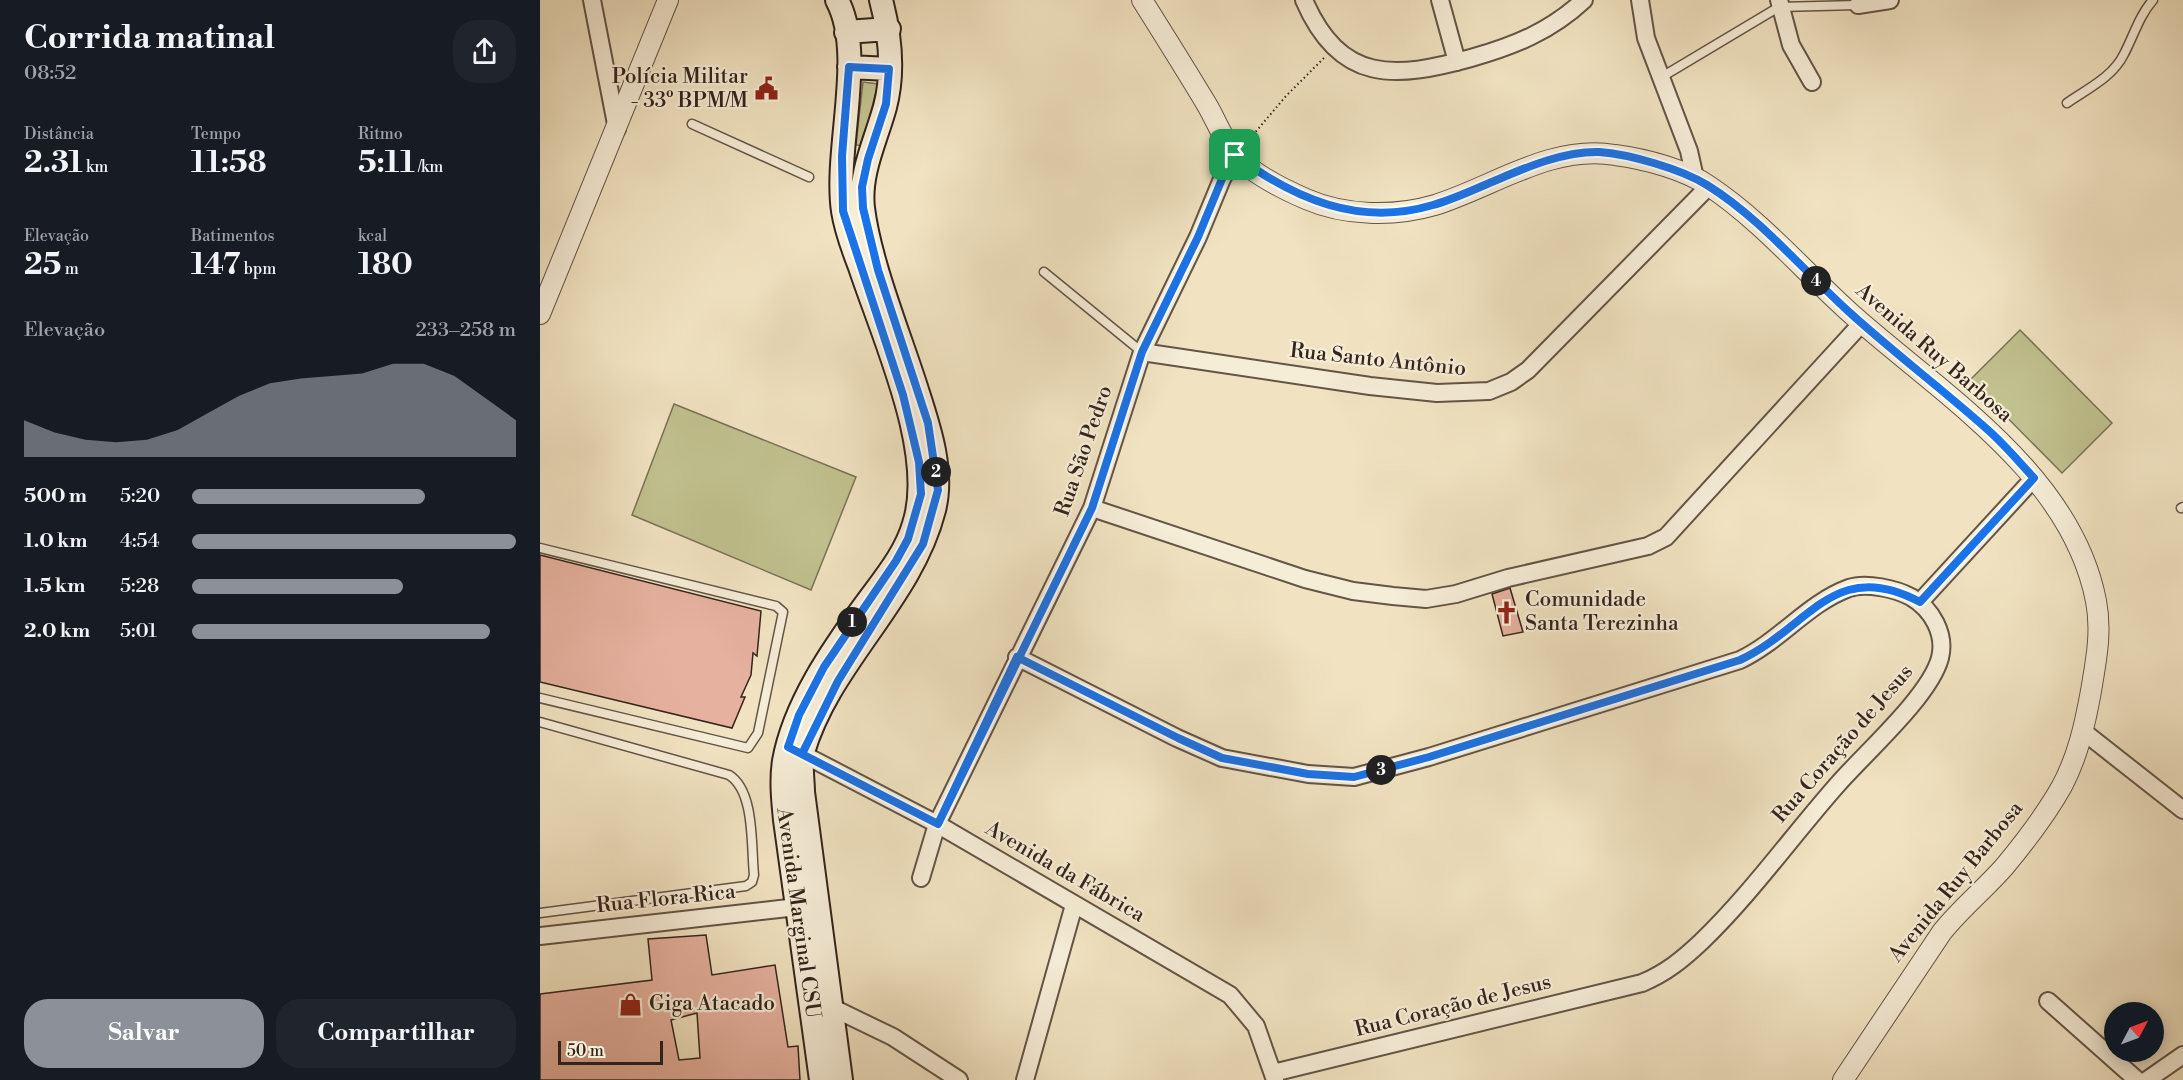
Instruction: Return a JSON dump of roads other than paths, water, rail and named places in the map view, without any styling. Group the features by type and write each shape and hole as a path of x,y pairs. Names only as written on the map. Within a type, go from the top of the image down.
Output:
{"main road":[{"path":"795,750 799,715 824,667 896,561 908,539 921,494 919,462 903,395 843,211 842,156 849,67 846,32 837,0"},
{"path":"795,750 923,544 938,490 928,423 878,270 863,208 862,187 868,159 886,104 889,29 881,0"},
{"path":"846,32 889,29"},
{"path":"849,67 889,69"},
{"name":"Avenida Marginal CSU","path":"795,750 783,774 783,797 821,1080"},
{"name":"Avenida Marginal CSU","path":"795,750 803,792 841,1080"}],"street":[{"path":"592,0 617,130"},
{"path":"540,314 546,288 617,130 668,0"},
{"name":"Avenida Ruy Barbosa","path":"1142,0 1235,155 1257,172 1307,199 1332,208 1364,213 1432,206 1539,164 1573,155 1597,152 1620,155 1702,182 1752,220 1862,323 1991,432 2034,478 2064,520 2081,551 2096,601 2099,647 2084,732 2062,787 2004,867 1942,932 1843,1080"},
{"path":"1304,0 1324,36 1335,48 1356,63 1395,73 1431,68 1497,50 1543,32 1575,4"},
{"path":"1440,0 1457,62"},
{"path":"1858,5 1890,0"},
{"path":"1779,3 1791,45 1812,82"},
{"path":"1644,4 1646,38 1702,182"},
{"name":"Rua São Pedro","path":"921,878 938,824 1017,657 1092,508 1142,352 1235,155"},
{"name":"Rua Santo Antônio","path":"1142,352 1370,386 1437,393 1489,391 1511,382 1528,370 1702,182"},
{"path":"1092,508 1305,579 1353,591 1425,599 1456,594 1508,578 1648,546 1666,537 1862,323"},
{"path":"1017,657 1222,758 1297,772 1354,777 1429,757 1740,660 1760,650 1828,599 1851,587 1890,590 1920,602 2034,478"},
{"name":"Rua Coração de Jesus","path":"1274,1076 1642,983 1663,974 1702,941 1737,903 1836,786 1922,692 1940,658 1941,641 1929,612 1920,602"},
{"path":"2084,732 2183,810"},
{"name":"Avenida da Fábrica","path":"795,750 938,824 1230,995 1256,1026 1274,1076"},
{"path":"1025,1080 1074,905"},
{"name":"Rua Flora Rica","path":"540,936 797,907"},
{"path":"2048,1001 2137,1080"},
{"path":"833,1008 893,1036 959,1080"},
{"path":"2147,1080 2183,1055"}],"lane":[{"path":"2067,103 2108,76 2118,64 2142,13 2153,0"},
{"path":"1660,78 1779,3 1858,5"},
{"path":"692,124 809,177"},
{"path":"1044,272 1142,352"},
{"path":"540,548 776,606 783,612 759,733 748,748 540,698"},
{"path":"540,722 729,775 739,781 746,795 754,875 752,882 746,886 540,913"}],"place":[{"name":"Polícia Militar - 33º BPM/M","path":"766,89"},
{"name":"Comunidade Santa Terezinha","path":"1507,612"},
{"name":"Giga Atacado","path":"631,1004"}]}
